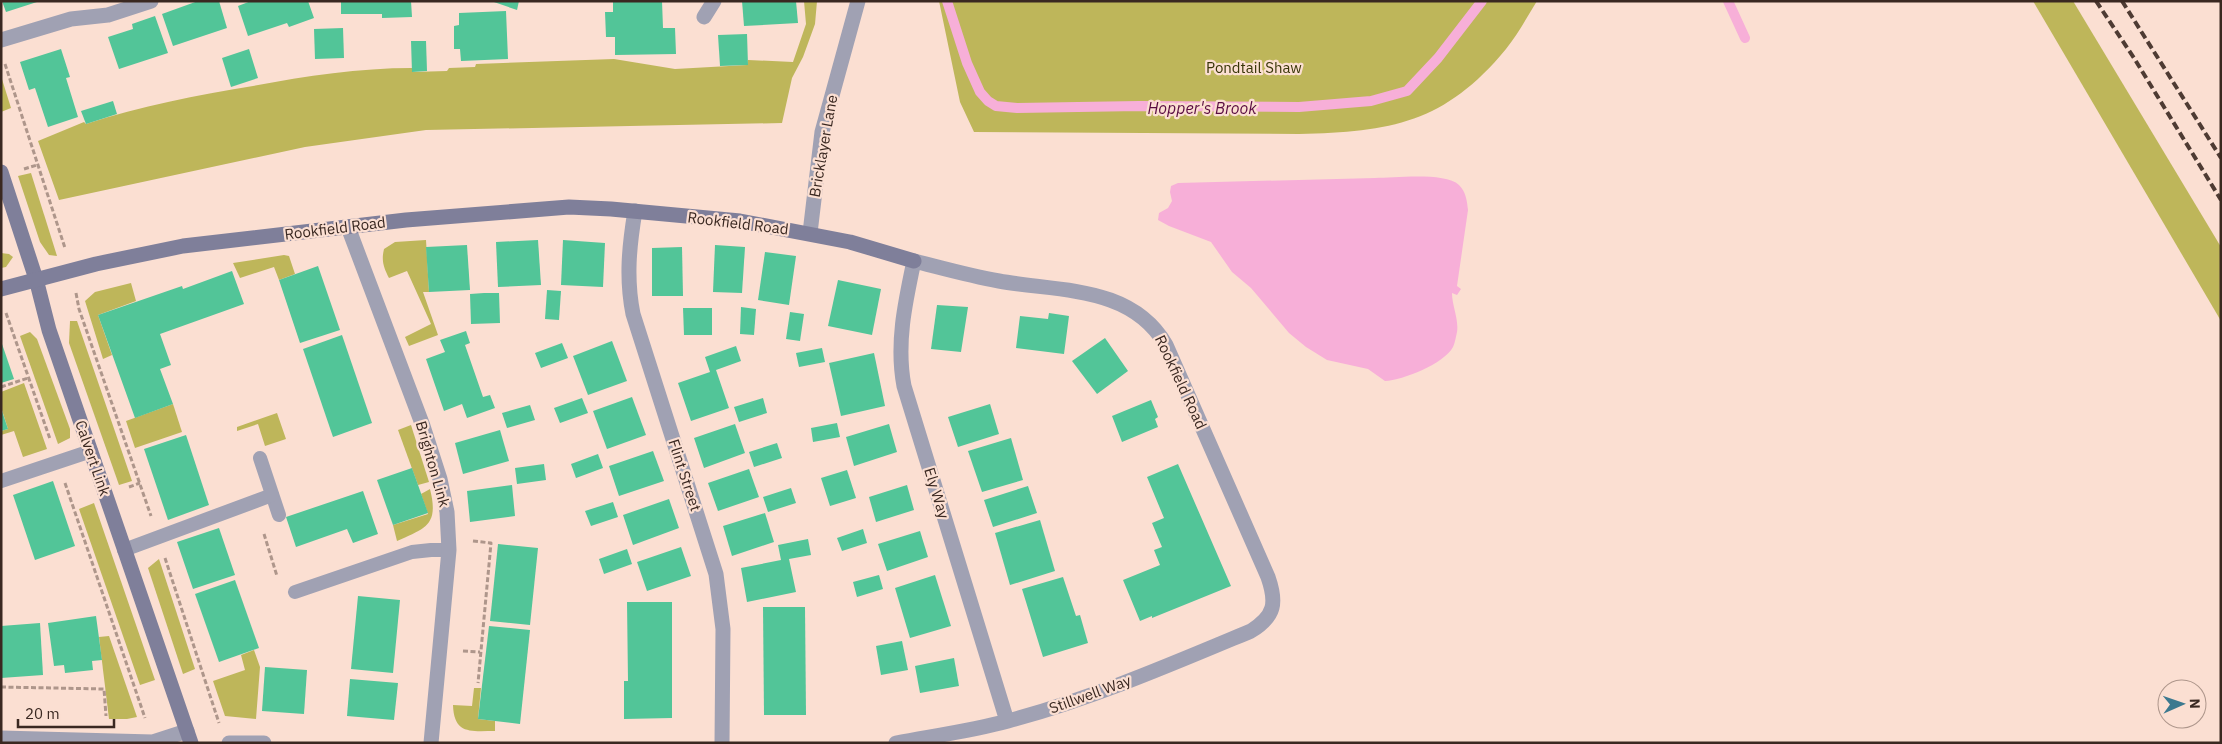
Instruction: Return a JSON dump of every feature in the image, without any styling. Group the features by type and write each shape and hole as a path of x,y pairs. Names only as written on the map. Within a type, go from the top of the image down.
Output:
{"street":[{"path":"1,40 71,19 108,15 151,1"},
{"path":"704,17 712,8 714,1"},
{"name":"Bricklayer Lane","path":"810,233 824,123 858,1"},
{"name":"Calvert Link","path":"1,172 36,279 48,330 189,737"},
{"name":"Rookfield Road","path":"1,289 70,270 183,246 406,220 569,207 740,221 810,233 914,261 1000,281 1103,297 1129,307 1151,324 1166,345 1268,577 1273,598 1271,612"},
{"name":"Flint Street","path":"635,211 628,263 629,294 633,314 707,541 719,593 723,630 722,743"},
{"name":"Brighton Link","path":"348,227 423,426 444,495 450,545 431,743"},
{"name":"Ely Way","path":"914,261 902,329 900,367 904,386 1007,721"},
{"name":"Stillwell Way","path":"896,743 964,732 1007,721 1084,696 1251,631 1267,619 1271,612"},
{"path":"1,738 153,742 189,737"},
{"path":"229,743 264,743"}],"lane":[{"path":"1,481 91,451"},
{"path":"260,458 279,515"},
{"path":"124,550 272,495"},
{"path":"295,592 412,552 450,545"}],"path":[{"path":"4,63 70,270 79,309 158,537 220,725"},
{"path":"4,308 153,742"},
{"path":"1,387 28,378"},
{"path":"253,502 278,576"},
{"path":"450,545 491,543 478,683"},
{"path":"1,687 104,689 108,741"}],"green space":[{"path":"804,1 817,1 815,24 803,57 792,78 782,123 426,130 305,147 59,200 38,141 84,122 86,124 169,102 211,93 332,73 392,68 412,68 412,72 447,71 449,68 475,67 476,64 614,59 675,69 747,65 748,60 793,62 806,24"},
{"name":"Pondtail Shaw","path":"939,1 1537,1 1506,49 1483,74 1461,93 1438,108 1414,119 1389,126 1332,133 1299,134 974,132 960,102"},
{"path":"2033,1 2073,1 2221,247 2221,321"},
{"path":"1,76 11,108 1,112"},
{"path":"31,173 57,256 49,255 40,242 18,176"},
{"path":"426,240 429,292 423,292 438,335 409,346 405,337 431,324 407,271 389,278 383,264 383,253 384,249 395,242"},
{"path":"1,253 9,254 13,257 6,267 1,268"},
{"path":"284,255 289,256 295,274 279,280 274,267 240,278 233,263"},
{"path":"131,283 136,301 98,315 112,355 103,359 85,301 95,292"},
{"path":"70,321 77,321 132,481 119,485 69,343"},
{"path":"30,332 37,339 70,429 70,438 58,444 20,336"},
{"path":"24,383 47,449 23,457 14,431 1,435 1,431 8,429 1,407 1,392"},
{"path":"173,404 182,432 135,448 126,421"},
{"path":"277,413 286,439 265,446 258,424 237,431 237,427"},
{"path":"411,425 429,482 418,485 398,430"},
{"path":"430,489 433,510 428,524 397,541 393,525 428,514 421,494"},
{"path":"94,503 155,680 140,685 79,509"},
{"path":"159,559 195,669 183,674 148,568"},
{"path":"109,636 137,717 109,719 99,637"},
{"path":"254,650 260,667 256,719 225,716 213,681 245,670 241,655"},
{"path":"474,688 481,688 478,719 495,721 495,731 471,731 460,726 457,722 453,705 472,706"}],"shaded area":[{"path":"1432,177 1452,181 1459,185 1463,191 1467,200 1468,210 1457,286 1461,289 1457,295 1452,293 1457,322 1457,332 1453,347 1432,365 1393,380 1385,381 1368,369 1327,360 1306,347 1289,333 1251,288 1232,272 1211,242 1158,220 1159,213 1168,208 1172,201 1171,186 1178,183"}],"building":[{"path":"2,1 37,1 37,2 6,12"},
{"path":"198,1 219,1 227,28 173,46 162,14"},
{"path":"251,1 308,1 314,18 289,27 287,23 248,36 238,6"},
{"path":"341,1 411,1 412,17 382,18 382,14 341,14"},
{"path":"491,1 519,1 517,10"},
{"path":"613,1 662,1 663,28 675,28 676,54 615,55 615,37 606,37 605,12 613,12"},
{"path":"742,1 796,1 798,23 744,26"},
{"path":"506,11 508,59 461,61 460,49 454,49 454,26 459,25 459,13"},
{"path":"155,16 168,53 119,69 108,37 133,29 132,24"},
{"path":"343,28 344,58 315,59 314,29"},
{"path":"747,34 748,65 720,66 718,35"},
{"path":"411,41 426,41 427,71 412,72"},
{"path":"61,49 70,77 66,78 78,117 48,127 35,88 29,90 20,62"},
{"path":"249,49 258,78 231,87 222,58"},
{"path":"113,101 117,114 86,124 81,111"},
{"path":"538,240 541,285 498,287 496,242"},
{"path":"563,240 605,243 603,287 561,285"},
{"path":"467,245 470,290 429,292 426,247"},
{"path":"715,245 745,247 742,293 713,292"},
{"path":"682,247 683,296 652,296 652,248"},
{"path":"765,252 796,256 789,305 758,300"},
{"path":"318,266 340,330 300,343 279,280"},
{"path":"232,271 244,304 160,334 171,365 160,369 173,404 135,418 98,315 182,286 183,289"},
{"path":"838,280 881,289 872,335 828,326"},
{"path":"547,290 561,291 559,320 545,319"},
{"path":"499,293 500,323 471,324 470,294"},
{"path":"937,305 968,307 961,352 931,349"},
{"path":"741,307 756,309 754,335 740,334"},
{"path":"683,308 712,308 712,335 684,335"},
{"path":"790,312 804,314 800,341 786,339"},
{"path":"1049,313 1069,316 1064,354 1016,348 1020,316 1048,319"},
{"path":"466,331 470,343 465,345 483,397 490,395 495,408 467,418 462,404 444,411 426,359 445,352 440,340"},
{"path":"342,335 372,423 333,437 303,349"},
{"path":"1105,338 1128,371 1097,394 1072,361"},
{"path":"1,341 14,379 1,383"},
{"path":"612,341 627,381 588,395 573,356"},
{"path":"562,343 568,358 541,368 535,353"},
{"path":"736,346 741,361 716,370 729,408 691,421 678,383 710,372 705,357"},
{"path":"822,348 825,362 799,367 796,353"},
{"path":"874,353 885,406 841,416 829,363"},
{"path":"632,397 646,435 607,449 593,411"},
{"path":"582,398 588,413 560,423 554,408"},
{"path":"763,398 767,413 739,422 734,407"},
{"path":"1151,400 1158,417 1155,419 1158,427 1122,442 1112,416"},
{"path":"990,404 999,434 958,447 948,417"},
{"path":"530,405 535,420 507,428 502,413"},
{"path":"1,408 8,429 1,431"},
{"path":"837,423 840,437 813,442 811,428"},
{"path":"735,424 745,453 704,468 694,438"},
{"path":"889,424 897,452 854,466 846,437"},
{"path":"500,430 509,461 463,474 455,443"},
{"path":"186,435 209,505 168,520 144,449"},
{"path":"1011,438 1023,480 982,492 968,451"},
{"path":"777,443 782,458 754,467 749,452"},
{"path":"653,451 664,481 619,496 609,466"},
{"path":"598,454 603,468 576,478 571,464"},
{"path":"544,464 546,480 517,484 515,468"},
{"path":"1178,464 1231,586 1152,618 1152,616 1140,621 1123,580 1160,565 1154,550 1162,547 1152,523 1164,518 1147,477"},
{"path":"412,468 428,513 393,525 377,480"},
{"path":"749,469 759,497 718,511 708,483"},
{"path":"847,470 856,498 830,506 821,478"},
{"path":"53,481 75,546 35,560 13,495"},
{"path":"512,485 515,516 470,522 467,491"},
{"path":"907,485 914,510 876,522 869,497"},
{"path":"1028,486 1037,513 993,527 984,500"},
{"path":"791,488 796,503 768,512 763,497"},
{"path":"363,491 378,534 353,543 347,529 296,547 286,517"},
{"path":"669,499 679,528 633,545 623,515"},
{"path":"613,502 618,517 591,526 585,511"},
{"path":"765,513 774,542 732,556 723,526"},
{"path":"1040,520 1055,571 1010,585 995,533"},
{"path":"219,528 235,575 193,589 177,542"},
{"path":"863,529 867,543 842,551 837,538"},
{"path":"920,531 928,557 887,571 878,544"},
{"path":"808,539 811,555 789,559 796,592 747,602 741,568 781,560 778,545"},
{"path":"498,544 538,548 530,625 490,621"},
{"path":"681,547 691,576 647,591 637,562"},
{"path":"627,549 632,564 604,574 599,559"},
{"path":"879,575 883,589 857,597 853,582"},
{"path":"935,575 951,626 910,638 895,588"},
{"path":"1063,577 1076,616 1080,615 1088,643 1043,657 1022,589"},
{"path":"235,580 259,648 219,662 195,594"},
{"path":"358,596 400,600 393,673 351,669"},
{"path":"627,602 672,602 672,718 624,719 624,681 628,681"},
{"path":"763,607 805,607 806,715 764,715"},
{"path":"96,616 102,660 92,661 93,670 65,673 64,665 54,666 48,623"},
{"path":"40,623 43,675 1,678 1,626"},
{"path":"489,626 530,630 520,724 478,719"},
{"path":"902,641 908,670 881,675 876,646"},
{"path":"954,658 959,686 920,693 915,666"},
{"path":"265,667 307,670 304,714 262,711"},
{"path":"350,679 398,683 394,720 347,716"}],"waterway":[{"name":"Hopper's Brook","path":"947,1 967,63 980,92 988,101 996,106 1017,108 1139,106 1299,107 1371,101 1407,91 1438,58 1482,1"},
{"path":"1728,1 1745,38"}],"railway":[{"path":"2096,1 2134,58 2221,200"},
{"path":"2122,1 2221,158"}]}
